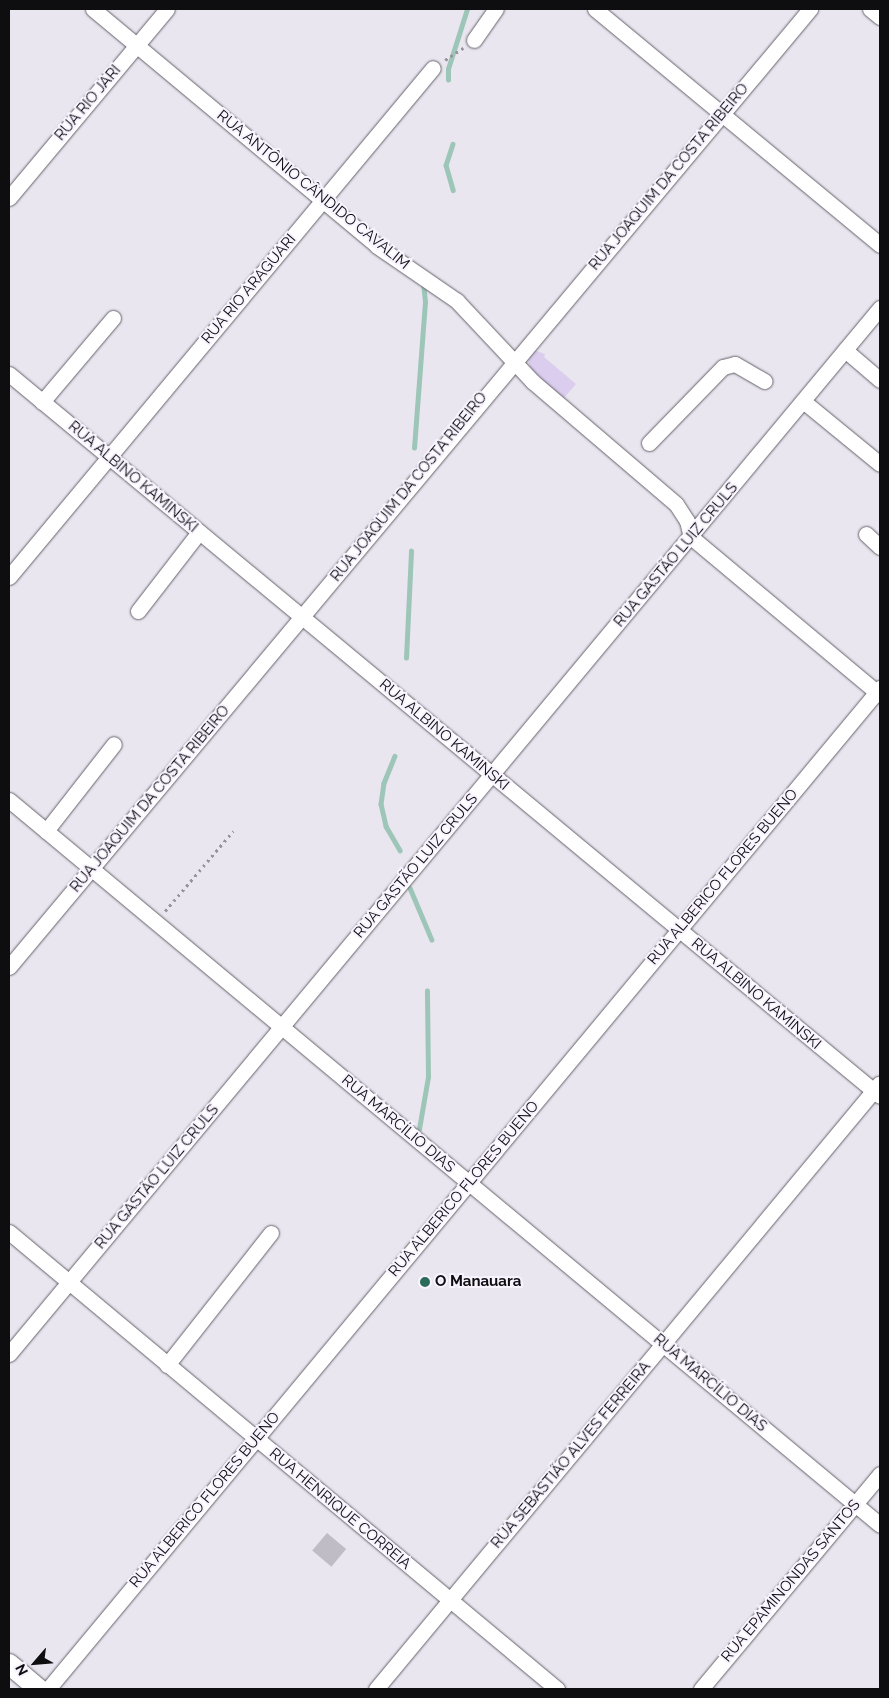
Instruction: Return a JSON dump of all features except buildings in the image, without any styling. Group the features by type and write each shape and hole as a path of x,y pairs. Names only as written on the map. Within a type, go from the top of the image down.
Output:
{"main road":[{"path":"9,1664 39,1689"}],"street":[{"name":"RUA ANTÔNIO CÂNDIDO CAVALIM","path":"93,9 378,246 456,301 512,361 676,504 687,521 690,537"},
{"name":"RUA RIO JARI","path":"9,198 167,9"},
{"path":"474,40 496,9"},
{"path":"595,9 880,245"},
{"name":"RUA JOAQUIM DA COSTA RIBEIRO","path":"9,967 302,617 512,361 810,9"},
{"path":"870,9 880,17"},
{"name":"RUA RIO ARAGUARI","path":"9,577 433,68"},
{"name":"RUA GASTÃO LUIZ CRULS","path":"9,1354 880,308"},
{"path":"42,402 113,318"},
{"path":"845,350 880,380"},
{"path":"649,443 723,367 735,364 764,381"},
{"name":"RUA ALBINO KAMINSKI","path":"9,374 679,930 878,1090"},
{"path":"803,401 880,464"},
{"path":"138,611 199,532"},
{"path":"866,534 880,547"},
{"path":"690,537 879,691"},
{"name":"RUA ALBERICO FLORES BUENO","path":"48,1689 879,691"},
{"path":"46,831 114,744"},
{"name":"RUA MARCÍLIO DIAS","path":"9,800 880,1525"},
{"name":"RUA SEBASTIÃO ALVES FERREIRA","path":"376,1689 663,1344 878,1090"},
{"name":"RUA HENRIQUE CORREIA","path":"9,1232 556,1689"},
{"path":"167,1365 272,1232"},
{"name":"RUA EPAMINONDAS SANTOS","path":"701,1689 880,1474"}],"path":[{"path":"433,68 474,40"},
{"path":"156,922 234,831"}],"shaded area":[{"path":"531,349 545,354 544,357 576,384 563,399 530,370 528,358"}],"waterway":[{"path":"448,80 448,69 467,9"},
{"path":"453,144 446,165 453,190"},
{"path":"414,448 425,302 423,284"},
{"path":"406,658 411,551"},
{"path":"395,756 384,783 381,804 386,826 400,850"},
{"path":"410,888 432,940"},
{"path":"419,1129 428,1077 427,991"}],"place":[{"name":"O Manauara","path":"425,1282"}]}
